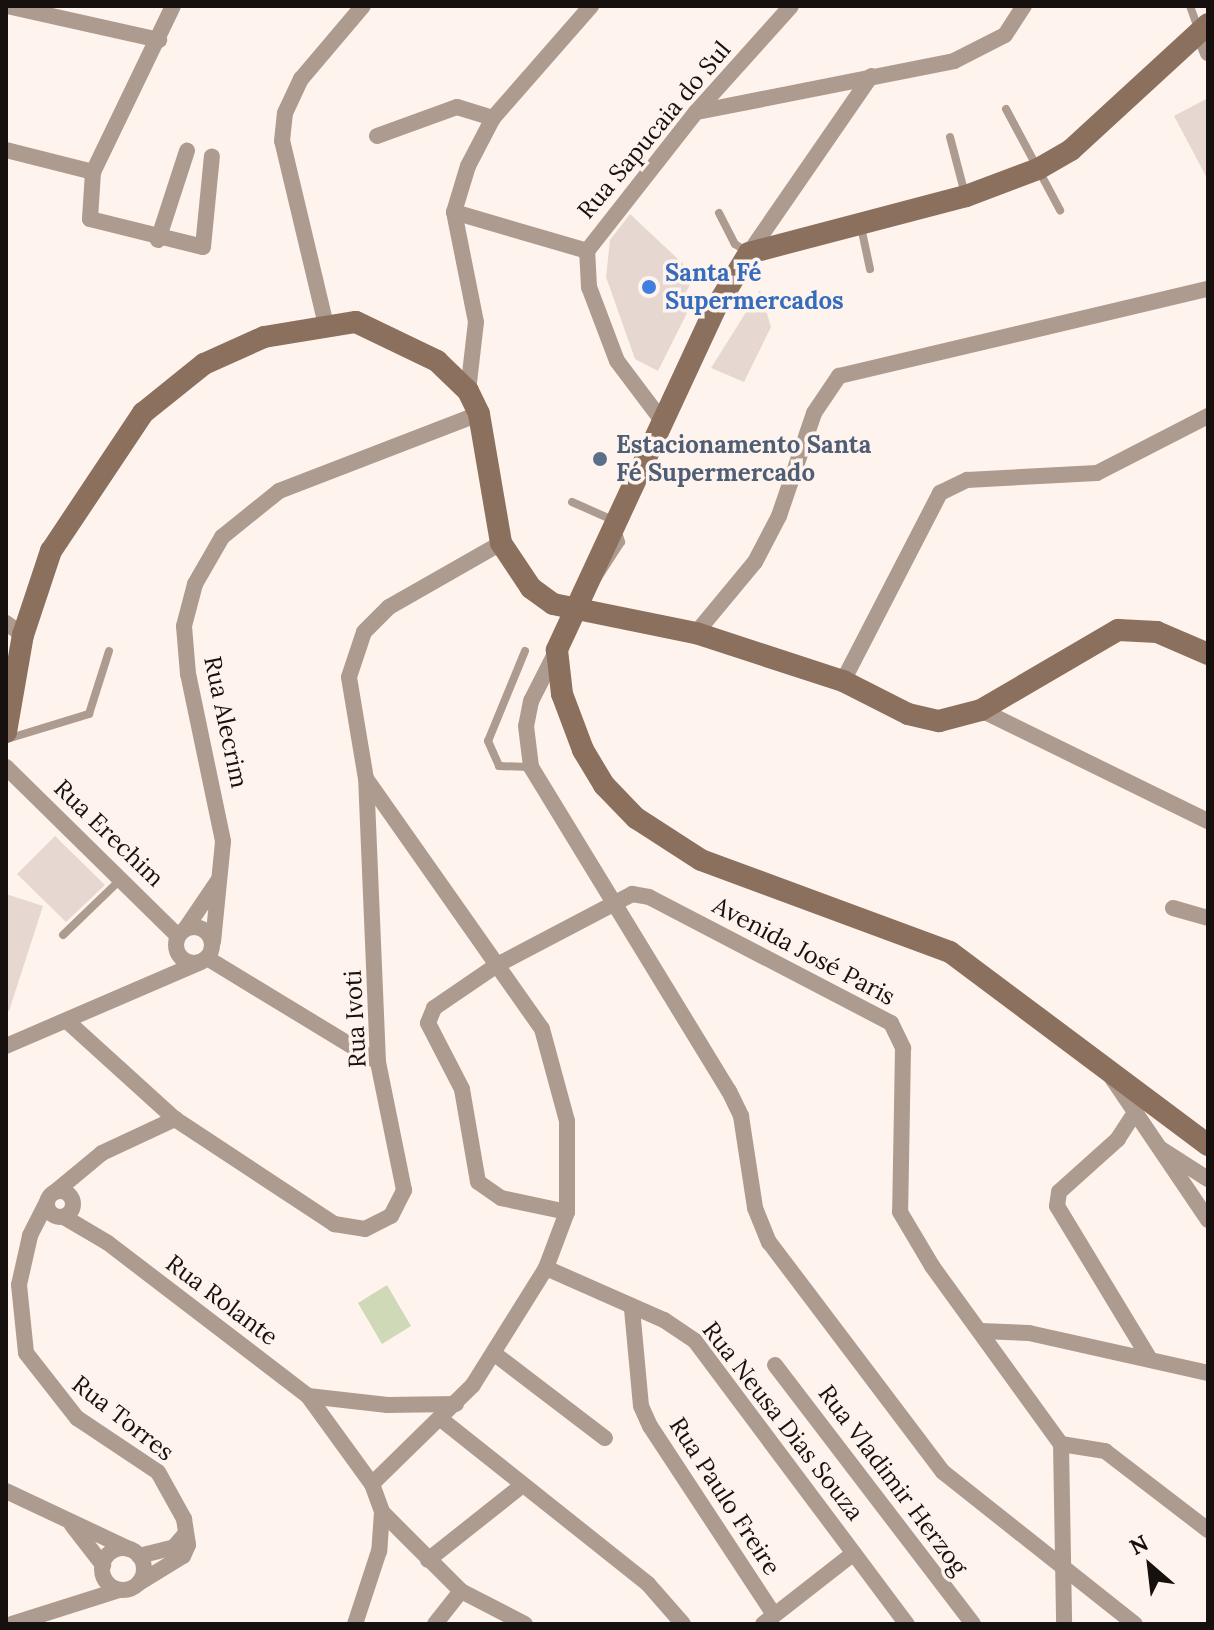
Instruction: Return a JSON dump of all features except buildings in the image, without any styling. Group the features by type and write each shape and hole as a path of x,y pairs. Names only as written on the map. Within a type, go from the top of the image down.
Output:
{"main road":[{"path":"1203,28 1071,150 1038,169 966,196 749,253 715,309 584,585 557,650 562,694 583,750 604,785 636,818 714,865 950,952 1208,1145"},
{"path":"6,732 14,629 59,534 143,413 204,364 264,337 356,322 386,332 437,361 468,391 479,414 501,543 531,588 574,609 696,633 843,681 939,721 981,710 1118,630 1157,632 1208,654"}],"street":[{"path":"7,6 159,40"},
{"path":"173,6 93,172 93,224 197,250 207,241 212,156"},
{"path":"326,325 282,141 285,113 301,79 363,6"},
{"path":"468,391 476,322 454,212 493,118 591,6"},
{"name":"Rua Sapucaia do Sul","path":"663,422 617,361 589,287 587,251 696,112 791,6"},
{"path":"696,112 954,61 989,45 1024,6"},
{"path":"1203,28 1208,53"},
{"path":"749,253 871,76"},
{"path":"377,136 457,107 493,118"},
{"path":"6,150 93,172"},
{"path":"158,240 187,151"},
{"path":"454,212 587,251"},
{"path":"696,633 755,562 779,516 814,413 839,376 1208,289"},
{"name":"Rua Alecrim","path":"207,954 221,876 220,809 188,674 184,626 195,584 222,537 279,491 479,414"},
{"path":"843,681 940,493 967,480 1097,473 1208,416"},
{"name":"Rua Ivoti","path":"67,1021 175,1119 334,1224 365,1229 391,1216 404,1190 378,1062 366,779 349,677 364,632 389,607 501,543"},
{"path":"557,650 531,701 526,726 531,767 615,901 741,1116 755,1208 769,1242 943,1472 1060,1568 1135,1624"},
{"path":"981,710 1208,821"},
{"name":"Rua Erechim","path":"6,767 123,877 180,939"},
{"path":"366,779 542,1029 556,1062 567,1121 567,1212 546,1268 496,1355 442,1420 372,1484"},
{"path":"144,989 221,876"},
{"name":"Avenida José Paris","path":"615,901 649,897 891,1023 903,1048 900,1212 1061,1444"},
{"path":"567,1212 501,1198 478,1182 462,1089 428,1023 434,1008 497,965 615,901"},
{"path":"1173,908 1208,918"},
{"path":"180,939 203,928 207,954"},
{"path":"180,939 378,1062"},
{"path":"6,1046 144,989 207,954"},
{"path":"1105,1067 1208,1220"},
{"path":"1134,1114 1118,1139 1059,1192 1057,1206 1149,1358"},
{"name":"Rua Torres","path":"175,1119 89,1164 51,1197 29,1250 17,1308 26,1353 77,1418 158,1472 176,1495 186,1533"},
{"path":"1156,1146 1208,1179"},
{"path":"29,1250 67,1210 89,1164"},
{"path":"51,1197 67,1210"},
{"name":"Rua Rolante","path":"51,1197 308,1396"},
{"name":"Rua Neusa Dias Souza","path":"546,1268 695,1341 907,1624"},
{"name":"Rua Paulo Freire","path":"632,1309 641,1406 650,1426 768,1618"},
{"path":"981,1331 1029,1333 1208,1373"},
{"path":"496,1355 605,1438"},
{"name":"Rua Vladimir Herzog","path":"775,1365 973,1624"},
{"path":"308,1396 387,1405 456,1404"},
{"path":"308,1396 372,1484 382,1512 461,1591 525,1624"},
{"path":"442,1420 520,1487 648,1584 683,1624"},
{"path":"1064,1624 1060,1568 1061,1444 1105,1451 1208,1530"},
{"path":"428,1560 520,1487"},
{"path":"6,1491 134,1552 144,1571 139,1583"},
{"path":"355,1624 374,1577 382,1512"},
{"path":"68,1521 119,1590"},
{"path":"63,1607 93,1586 115,1550 134,1552 174,1547 186,1533"},
{"path":"12,1624 139,1583 183,1556 186,1533"},
{"path":"768,1618 854,1553"},
{"path":"435,1624 461,1591"}],"lane":[{"path":"1190,6 1203,28"},
{"path":"1006,109 1060,210"},
{"path":"950,137 966,196"},
{"path":"719,213 735,244 749,253"},
{"path":"860,224 870,269"},
{"path":"572,502 615,521"},
{"path":"6,740 89,714 109,651"},
{"path":"525,651 488,741 499,766 531,767"},
{"path":"63,935 123,877"}],"green space":[{"path":"387,1285 411,1326 382,1344 358,1303"}],"place":[{"name":"Santa Fé Supermercados","path":"649,287"},
{"name":"Estacionamento Santa Fé Supermercado","path":"600,459"}]}
